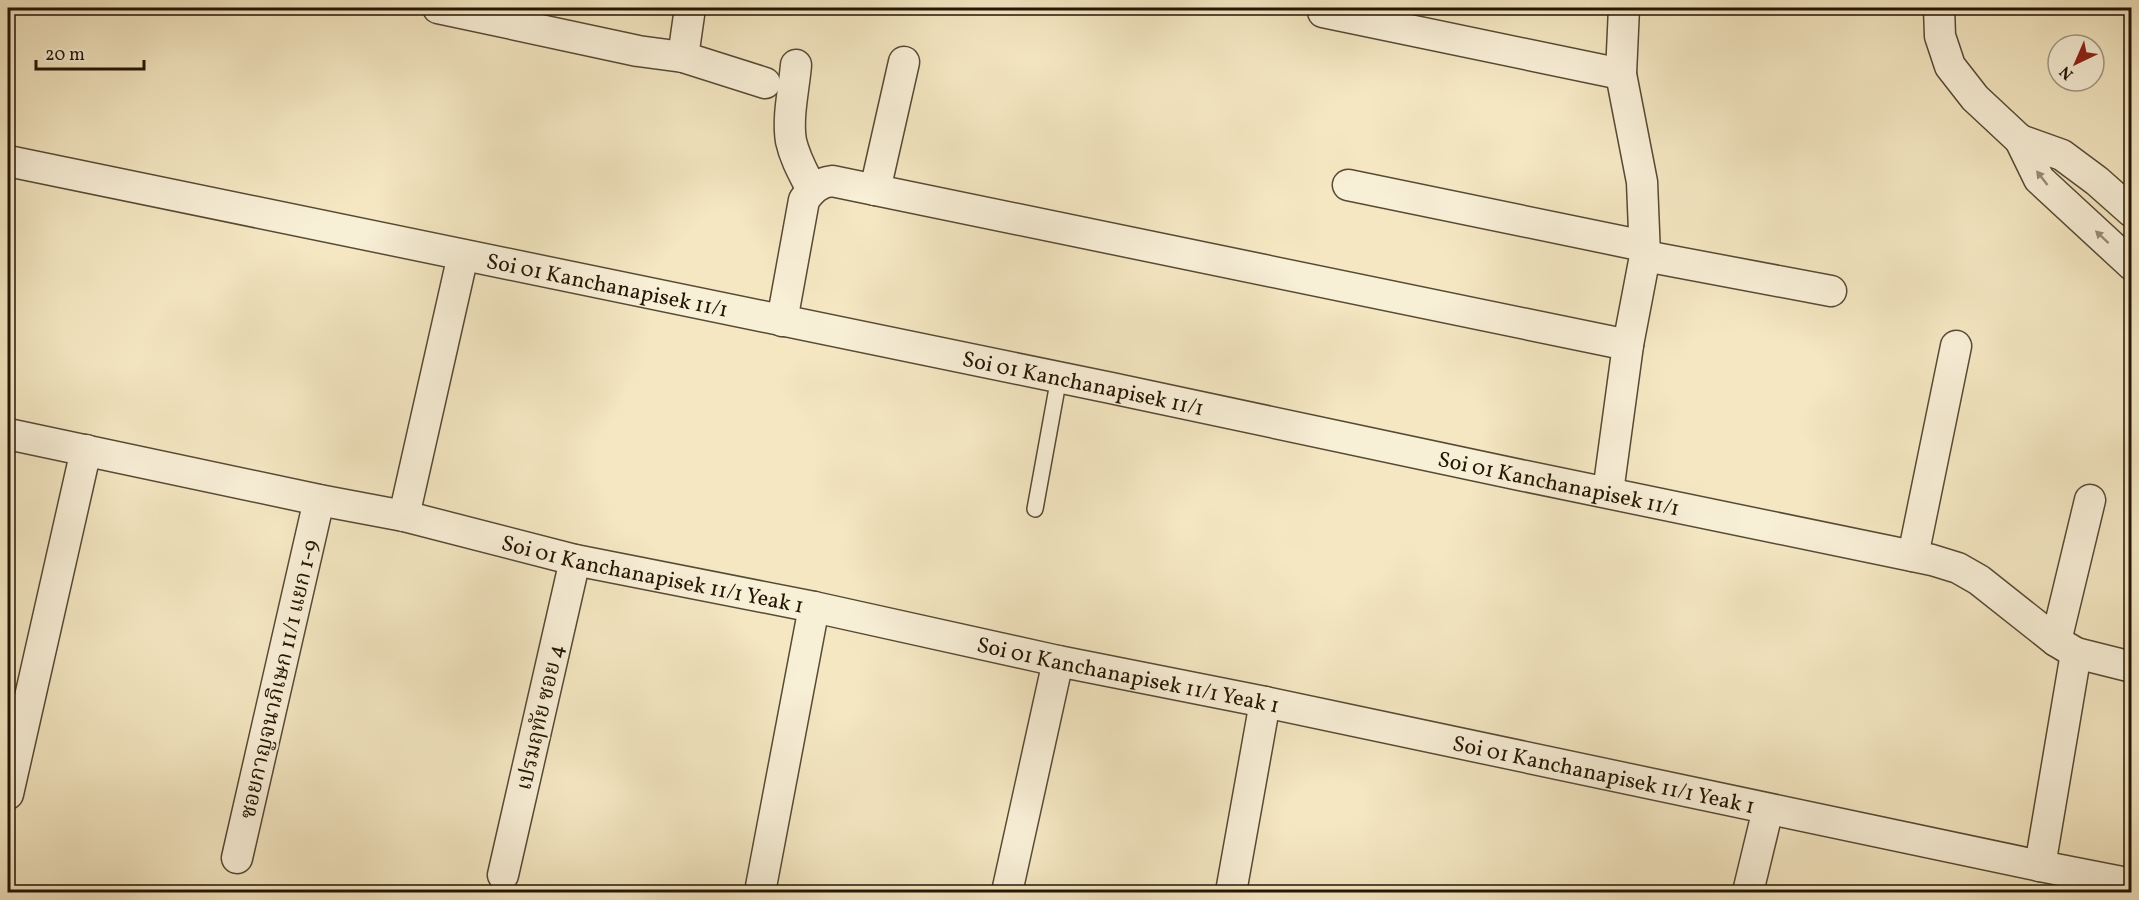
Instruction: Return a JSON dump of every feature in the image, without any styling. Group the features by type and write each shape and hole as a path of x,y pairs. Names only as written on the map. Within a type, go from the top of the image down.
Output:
{"street":[{"path":"438,8 638,51 682,57 765,82"},
{"path":"682,57 690,8"},
{"path":"1608,492 1628,345 1645,251 1642,182 1621,74 1624,8"},
{"path":"1939,8 1940,36 1950,66 1975,98 2020,140 2039,178 2132,265"},
{"path":"1323,12 1621,74"},
{"path":"875,190 904,62"},
{"path":"796,65 791,112 791,140 799,165 812,190"},
{"path":"2020,140 2062,155 2132,212"},
{"name":"Soi 01 Kanchanapisek 11/1","path":"8,161 1059,377 1913,556 1958,568 1979,580 2066,647 2132,667"},
{"path":"782,321 804,200 821,182 832,181 1628,345"},
{"path":"1348,185 1831,291"},
{"path":"404,516 463,255"},
{"path":"1913,556 1956,345"},
{"name":"Soi 01 Kanchanapisek 11/1 Yeak 1","path":"8,434 404,516 575,560 814,607 1058,661 1265,702 2132,884"},
{"path":"8,794 86,450"},
{"name":"ซอยกาญจนาภิเษก 11/1 แยก 1-9","path":"237,858 319,500"},
{"path":"2040,866 2066,647 2090,500"},
{"name":"เปรมฤทัย ซอย 4","path":"502,875 575,560"},
{"path":"760,892 814,607"},
{"path":"1007,892 1058,661"},
{"path":"1231,892 1265,702"},
{"path":"1748,892 1768,809"}],"lane":[{"path":"1035,509 1059,377"}]}
